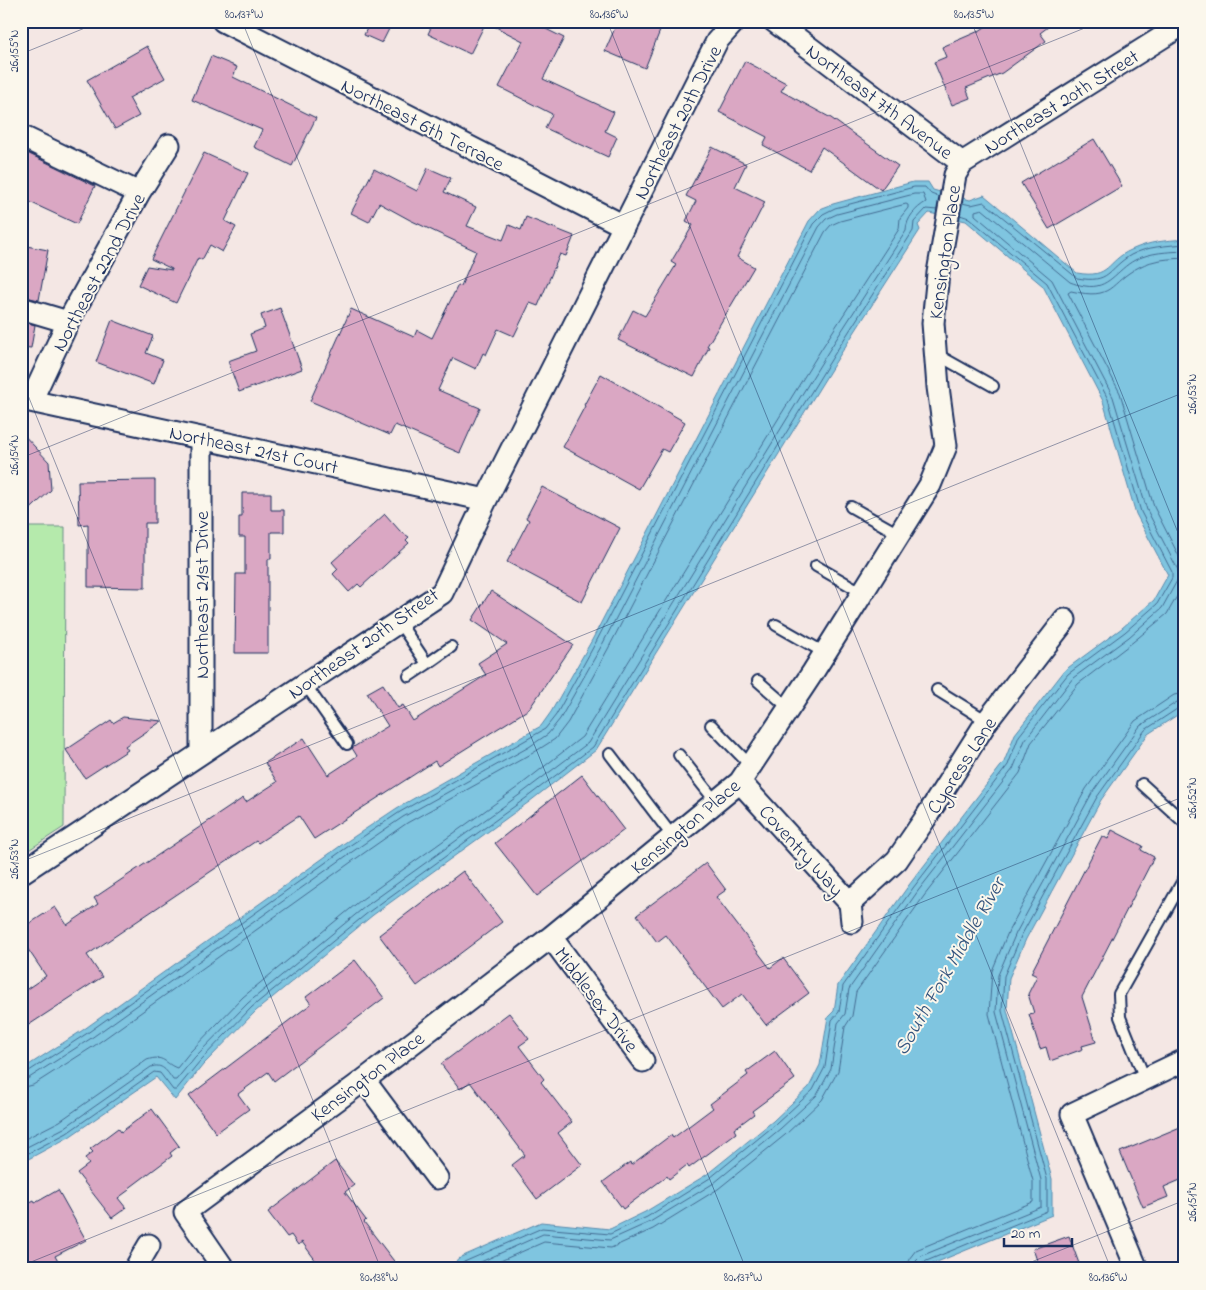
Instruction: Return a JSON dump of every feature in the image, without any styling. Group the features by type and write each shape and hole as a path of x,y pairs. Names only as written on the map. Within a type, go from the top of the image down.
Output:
{"street":[{"name":"Northeast 6th Terrace","path":"223,21 624,226"},
{"name":"Northeast 20th Drive","path":"624,226 717,40 736,21"},
{"name":"Northeast 7th Avenue","path":"774,21 962,163"},
{"name":"Northeast 20th Street","path":"962,163 1185,23"},
{"path":"21,136 139,193"},
{"name":"Northeast 22nd Drive","path":"26,400 139,193 169,145"},
{"name":"Kensington Place","path":"224,1269 185,1212 364,1080 551,937 716,802 746,774 825,653 930,485 946,446 938,388 933,323 938,273 955,175 962,163"},
{"name":"Northeast 20th Street","path":"21,873 442,594 486,500 624,226"},
{"path":"21,308 68,322"},
{"name":"Northeast 21st Court","path":"26,400 486,500"},
{"name":"Northeast 21st Drive","path":"201,438 201,753"},
{"name":"Cypress Lane","path":"851,912 896,860 925,820 988,721 1065,620"},
{"name":"Coventry Way","path":"746,774 851,912"},
{"name":"Middlesex Drive","path":"551,937 643,1061"},
{"path":"1137,1269 1072,1114 1185,1060"},
{"path":"364,1080 437,1178"},
{"path":"135,1269 149,1245"}],"lane":[{"path":"935,353 993,386"},
{"path":"851,506 899,534"},
{"path":"816,566 863,593"},
{"path":"399,622 427,664"},
{"path":"776,625 825,653"},
{"path":"409,676 451,647"},
{"path":"758,681 789,708"},
{"path":"305,684 347,744"},
{"path":"937,690 988,721"},
{"path":"711,725 746,774"},
{"path":"610,754 673,837"},
{"path":"679,755 716,802"},
{"path":"1142,784 1185,823"},
{"path":"1146,1079 1120,1017 1119,994 1185,877"}],"green space":[{"path":"21,527 65,527 64,827 21,855"}],"water":[{"name":"South Fork Middle River","path":"913,182 928,182 933,190 970,200 984,195 1077,273 1088,274 1102,271 1123,254 1145,245 1185,239 1185,710 1148,734 1101,800 1026,939 1009,978 1007,1010 1052,1179 1052,1215 920,1269 448,1269 461,1257 541,1222 610,1229 645,1212 706,1175 773,1121 809,1087 820,1065 828,1017 834,1011 838,985 909,885 1004,762 1015,734 1065,670 1122,628 1154,600 1168,575 1136,514 1103,401 1043,286 966,221 929,213 918,225 920,230 838,358 596,750 529,802 373,915 256,1011 203,1065 175,1100 156,1077 69,1137 21,1163 21,1070 83,1030 343,844 397,808 541,726 592,640 809,221 820,209 833,204"}],"building":[{"path":"370,21 393,21 382,43 364,35"},
{"path":"434,21 530,21 564,38 543,79 614,112 605,131 617,137 608,157 545,128 552,114 499,87 523,41 486,22 470,54 428,34"},
{"path":"618,21 664,21 645,68 605,51"},
{"path":"994,21 1056,21 1040,33 1046,41 1002,73 966,88 970,98 952,105 934,62 946,57 942,47 979,31"},
{"path":"147,46 165,78 129,98 139,116 115,129 87,80"},
{"path":"211,56 237,67 233,77 316,118 292,166 254,147 262,130 192,100"},
{"path":"745,61 786,83 781,91 831,118 898,166 881,190 822,147 809,170 763,145 767,137 719,112"},
{"path":"1094,139 1122,186 1049,229 1021,183"},
{"path":"712,147 746,164 735,187 765,202 737,257 754,267 707,346 709,347 694,377 618,340 633,310 645,316 676,265 671,262 693,225 686,221 696,201 686,196"},
{"path":"21,150 95,186 77,224 21,198"},
{"path":"204,153 248,173 225,221 236,227 222,252 210,245 202,260 198,258 176,303 138,285 147,266 172,270 151,259"},
{"path":"428,168 451,178 444,192 476,207 467,226 503,240 509,225 521,230 526,217 574,236 566,256 560,254 538,306 530,303 514,336 498,329 486,355 483,353 476,369 453,358 438,390 480,408 460,453 395,425 390,435 310,401 351,309 414,337 417,330 432,338 458,285 461,286 476,251 379,203 369,222 351,213 374,169 417,191"},
{"path":"21,245 48,250 39,300 21,296"},
{"path":"280,308 302,369 239,392 228,361 256,351 250,334 265,328 261,315"},
{"path":"112,320 153,336 146,353 163,360 154,384 96,362"},
{"path":"21,321 35,325 31,348 21,347"},
{"path":"601,374 685,422 668,452 662,449 639,489 563,447"},
{"path":"21,432 49,462 51,490 21,518"},
{"path":"155,480 155,523 145,523 145,588 88,587 88,524 79,525 78,481"},
{"path":"542,487 620,528 582,602 507,562 529,520 526,518"},
{"path":"242,493 271,493 271,510 284,510 284,532 271,532 271,559 268,559 268,653 235,653 236,574 245,574 245,537 239,537 239,517 242,517"},
{"path":"385,514 400,531 409,537 406,540 409,543 361,587 358,584 349,592 333,574 338,569 332,562"},
{"path":"491,591 573,645 529,709 438,766 435,761 314,839 299,816 258,843 256,841 87,955 102,977 21,1030 21,993 46,976 21,939 21,929 55,907 67,925 98,904 94,898 243,798 246,802 277,782 265,763 304,738 328,775 357,756 352,748 388,726 367,693 383,684 398,708 403,705 413,721 486,675 478,663 507,644 472,620"},
{"path":"123,717 162,721 125,746 128,750 85,778 66,750 111,720 113,723"},
{"path":"582,775 624,830 537,896 495,843"},
{"path":"1112,830 1143,846 1141,850 1154,857 1082,997 1096,1042 1082,1046 1083,1049 1050,1061 1046,1047 1040,1049 1029,1014 1034,1013 1028,994 1037,976 1031,973 1102,836 1108,839"},
{"path":"706,863 726,890 716,897 770,968 783,958 809,993 766,1025 742,994 722,1009 666,935 657,942 637,915"},
{"path":"463,871 502,922 417,986 379,935"},
{"path":"355,960 384,998 274,1081 268,1072 238,1094 249,1109 216,1133 189,1096 311,1004 306,997"},
{"path":"509,1013 529,1039 519,1046 544,1079 541,1082 572,1122 558,1133 582,1165 537,1199 512,1165 525,1155 470,1082 460,1089 441,1064"},
{"path":"775,1051 795,1079 752,1111 754,1114 734,1129 736,1133 689,1168 687,1165 669,1179 667,1176 623,1209 603,1182 630,1162 631,1165 671,1135 673,1138 713,1108 710,1104 748,1075 746,1072"},
{"path":"152,1109 179,1146 170,1153 172,1156 118,1198 126,1208 112,1218 77,1173 89,1164 85,1158 93,1152 90,1149 118,1128 121,1132"},
{"path":"1185,1125 1185,1178 1164,1187 1168,1197 1143,1207 1120,1152"},
{"path":"335,1161 354,1185 345,1192 366,1220 364,1222 400,1269 322,1269 302,1242 298,1245 291,1235 287,1237 268,1212"},
{"path":"58,1190 86,1240 55,1256 62,1269 33,1269 21,1249 21,1207 34,1200 35,1203"},
{"path":"1069,1236 1081,1269 1040,1269 1033,1249"}]}
